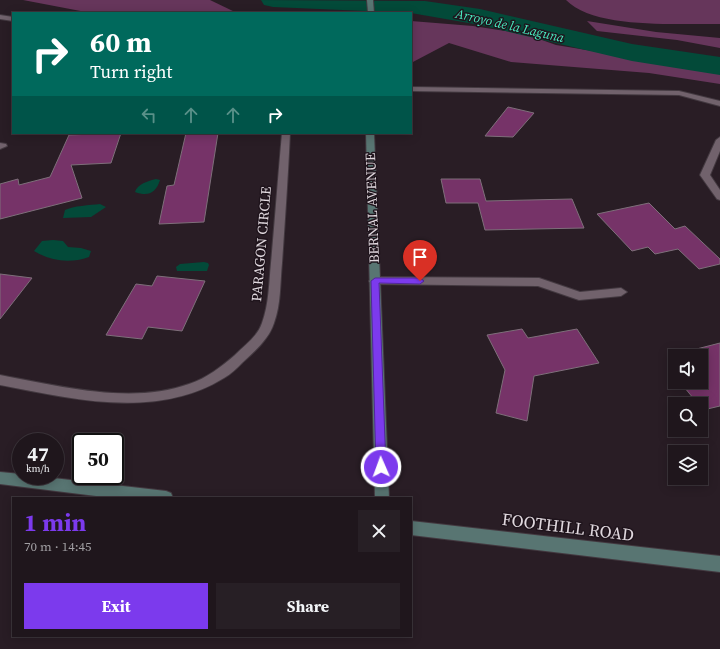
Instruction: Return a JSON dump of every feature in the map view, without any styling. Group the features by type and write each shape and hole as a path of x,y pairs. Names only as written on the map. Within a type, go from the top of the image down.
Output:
{"main road":[{"path":"370,0 371,12"},
{"name":"BERNAL AVENUE","path":"370,134 382,497"},
{"path":"0,478 158,497"},
{"name":"FOOTHILL ROAD","path":"412,528 720,564"}],"street":[{"path":"0,17 12,19"},
{"path":"412,89 679,93 720,104"},
{"name":"PARAGON CIRCLE","path":"0,380 107,398 158,398 190,391 212,381 236,363 266,329 274,297 286,134"},
{"path":"720,140 705,175 720,197"},
{"path":"375,281 539,282 579,296 621,292"}],"shaded area":[{"path":"23,0 210,0 235,12 86,12"},
{"path":"566,0 720,0 720,24 661,24 617,21 579,10"},
{"path":"412,21 473,26 525,34 556,45 720,72 720,84 649,73 511,62 449,43 412,62"},
{"path":"587,21 656,32 720,38 720,48 677,40 597,31"},
{"path":"156,179 160,180 154,191 151,193 144,194 135,192 140,185"},
{"path":"100,204 106,207 91,217 63,218 65,210"},
{"path":"42,241 63,241 68,247 81,248 91,251 89,257 67,261 47,257 34,251"},
{"path":"208,263 209,265 207,271 177,271 176,267 180,264"}],"building":[{"path":"508,107 534,113 513,137 485,136"},
{"path":"121,134 111,163 71,165 82,198 0,219 0,184 18,179 19,185 50,177 69,135"},
{"path":"186,134 218,134 204,222 159,224 167,186 174,185"},
{"path":"441,179 480,179 486,201 572,199 584,228 485,230 478,203 446,203"},
{"path":"649,203 675,229 685,226 720,259 720,264 699,269 678,249 655,254 648,247 632,251 597,214"},
{"path":"0,274 32,278 0,319"},
{"path":"157,276 205,281 182,331 148,327 142,339 106,335 136,284 152,286"},
{"path":"522,329 528,338 577,329 599,363 534,376 527,421 496,413 505,370 487,335"},
{"path":"720,343 720,406 708,409 708,397 692,397 686,389 708,389 708,349 697,349"}],"waterway":[{"name":"Arroyo de la Laguna","path":"273,0 382,4 446,11 496,21 614,49 720,66"}],"route":[{"path":"381,467 375,281 420,281"}]}
